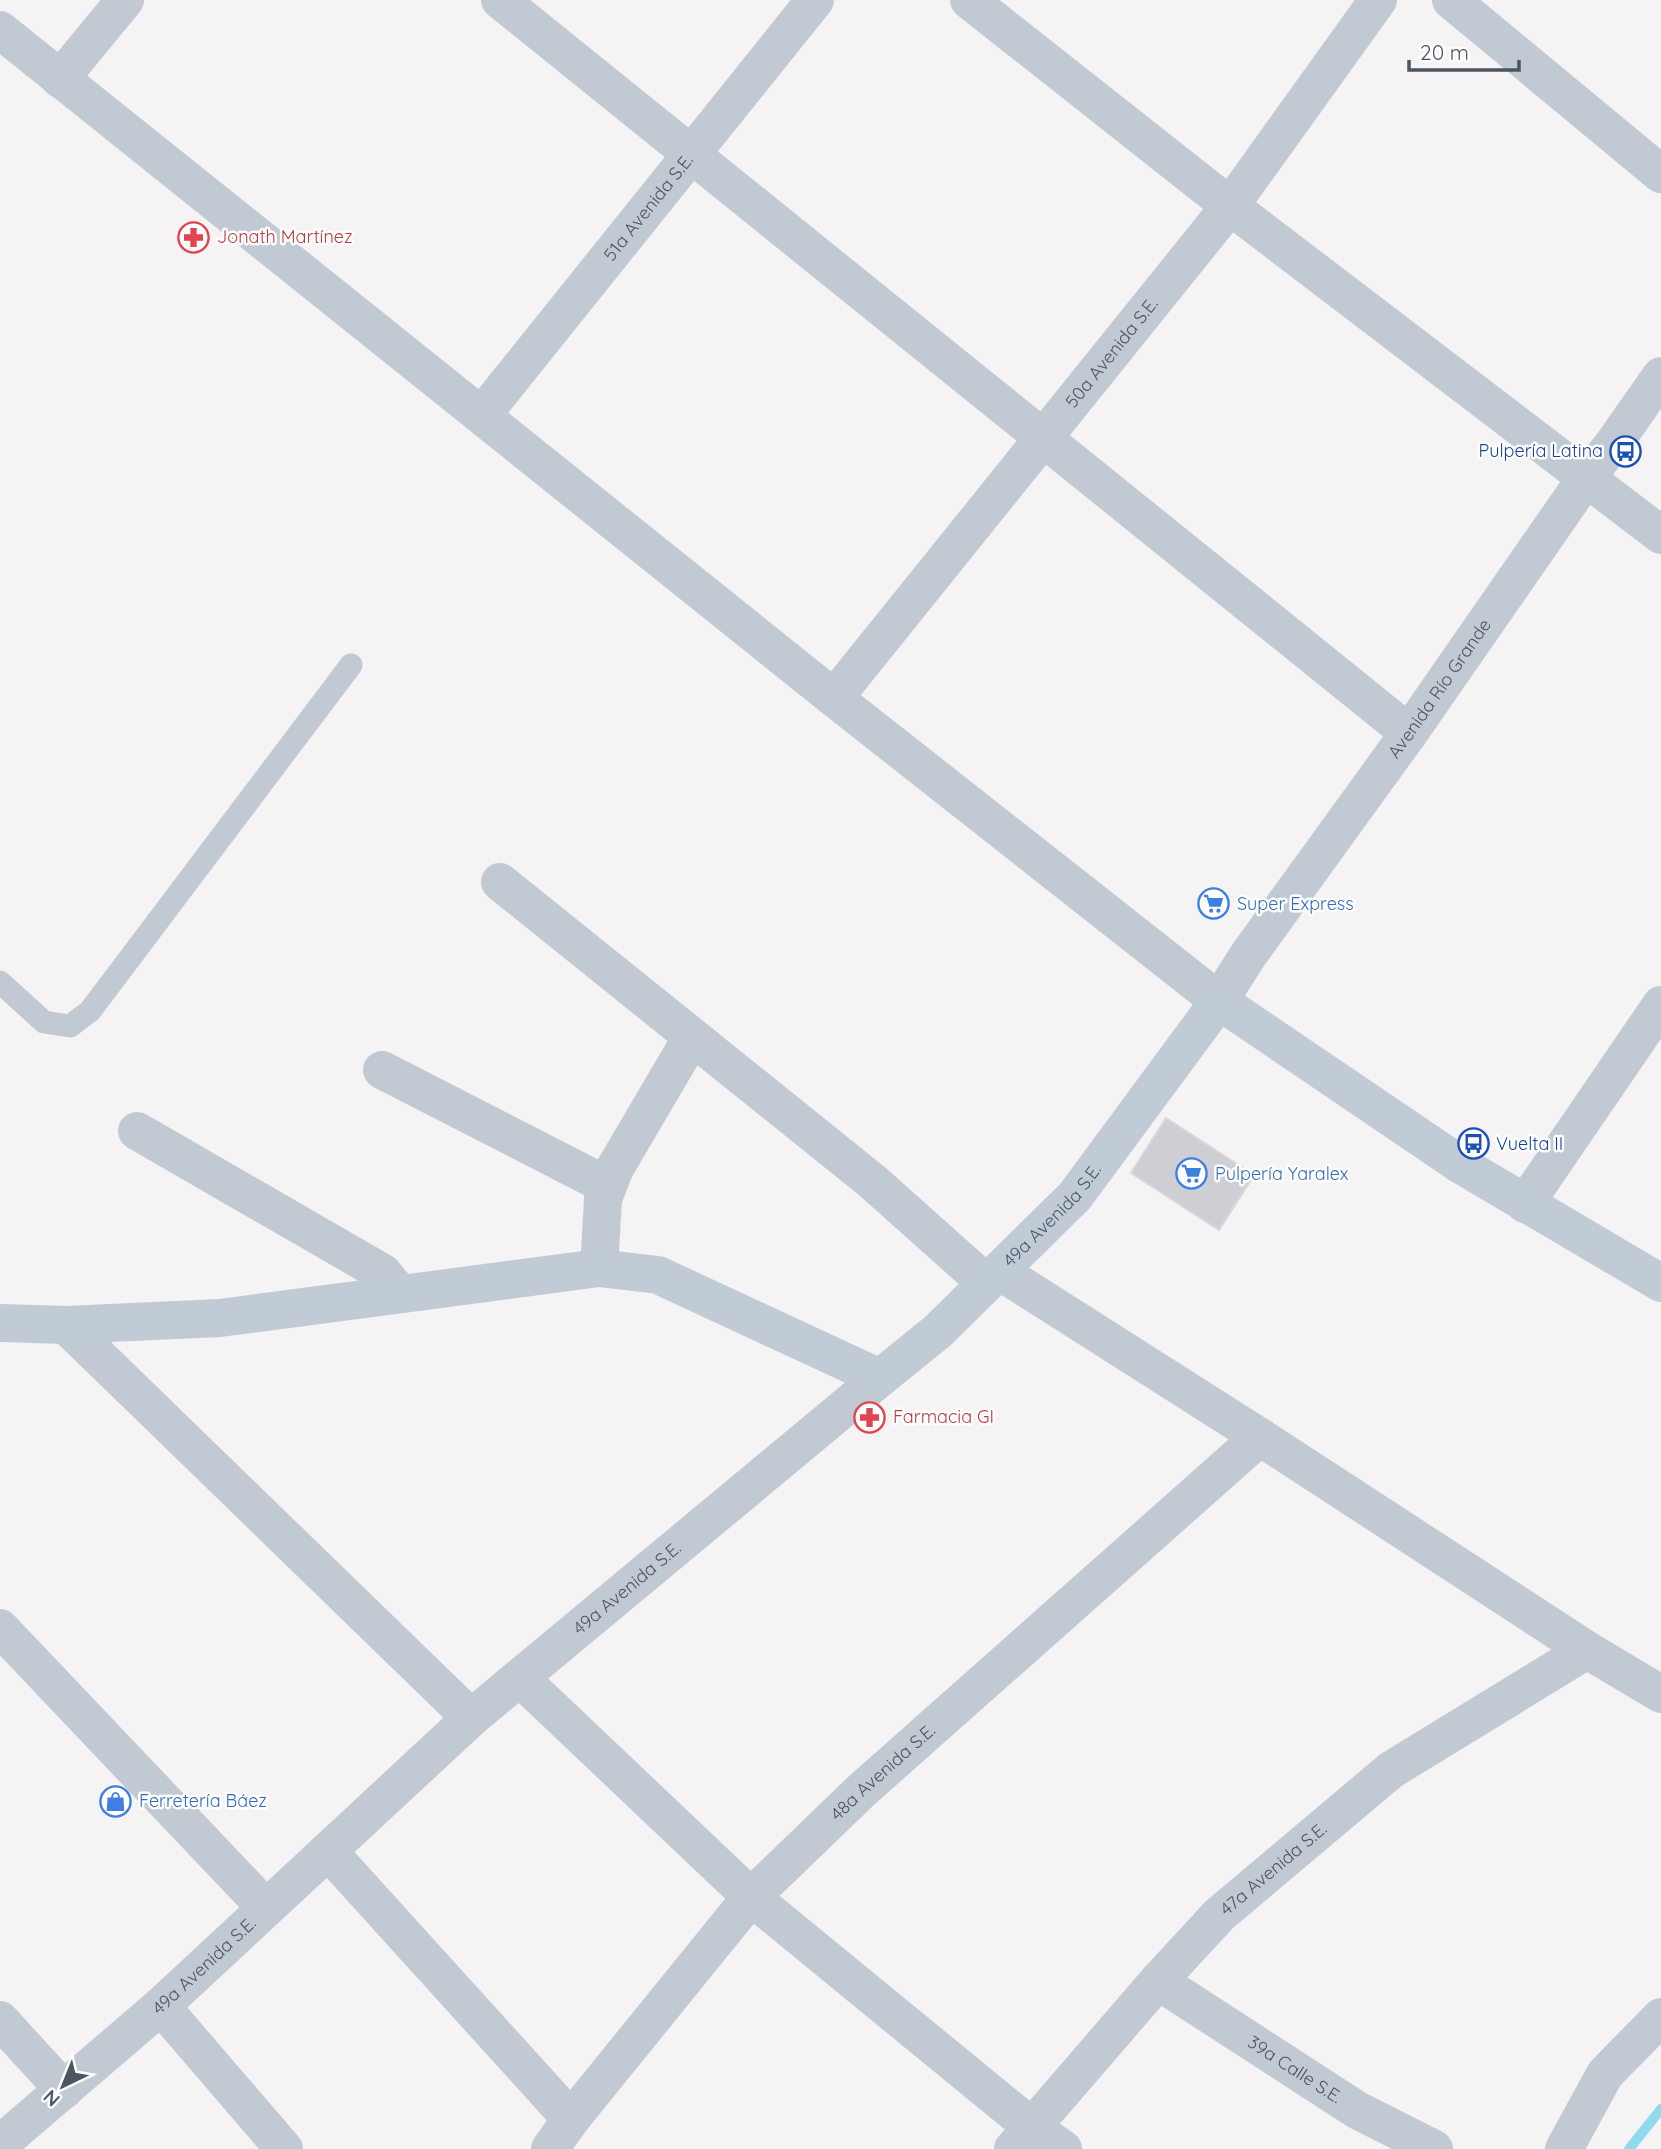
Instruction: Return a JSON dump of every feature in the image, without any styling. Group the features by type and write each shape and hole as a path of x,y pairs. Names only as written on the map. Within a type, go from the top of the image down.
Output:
{"street":[{"path":"60,79 125,0"},
{"path":"500,0 1409,733"},
{"name":"51a Avenida S.E.","path":"482,415 815,0"},
{"path":"969,0 1230,206 1661,535"},
{"name":"50a Avenida S.E.","path":"834,698 1230,206 1378,0"},
{"path":"1451,0 1661,174"},
{"path":"0,30 834,698 1219,1001 1461,1165 1661,1283"},
{"name":"Avenida Río Grande","path":"1219,1001 1249,954 1661,376"},
{"path":"500,882 993,1277 1260,1437 1587,1650 1661,1695"},
{"name":"49a Avenida S.E.","path":"0,2144 161,2006 471,1718 938,1331 1074,1196 1219,1001"},
{"path":"1525,1204 1661,1005"},
{"path":"599,1268 603,1199 608,1185 615,1168 692,1037"},
{"path":"382,1070 608,1185"},
{"path":"137,1131 383,1273 400,1294"},
{"path":"0,1323 66,1325 220,1318 599,1268 658,1276 880,1378"},
{"path":"66,1325 471,1718"},
{"name":"48a Avenida S.E.","path":"560,2134 751,1897 861,1791 1260,1437"},
{"path":"0,1628 266,1908"},
{"name":"47a Avenida S.E.","path":"1036,2142 1158,1981 1219,1915 1391,1770 1587,1650"},
{"path":"520,1678 751,1897 1036,2142"},
{"path":"328,1851 560,2134"},
{"name":"39a Calle S.E.","path":"1158,1981 1357,2110 1434,2149"},
{"path":"161,2006 284,2149"},
{"path":"1564,2149 1605,2074 1661,2017"},
{"path":"0,2020 64,2091"}],"lane":[{"path":"0,982 44,1023 71,1026 90,1011 351,665"}],"building":[{"name":"Pulpería Yaralex","path":"1166,1118 1254,1175 1219,1230 1131,1173"}],"waterway":[{"path":"1629,2149 1661,2109"}],"place":[{"name":"Jonath Martínez","path":"194,237"},
{"name":"Pulpería Latina","path":"1626,451"},
{"name":"Super Express","path":"1214,904"},
{"name":"Vuelta II","path":"1473,1144"},
{"name":"Pulpería Yaralex","path":"1192,1174"},
{"name":"Farmacia GI","path":"870,1417"},
{"name":"Ferretería Báez","path":"116,1801"}]}
